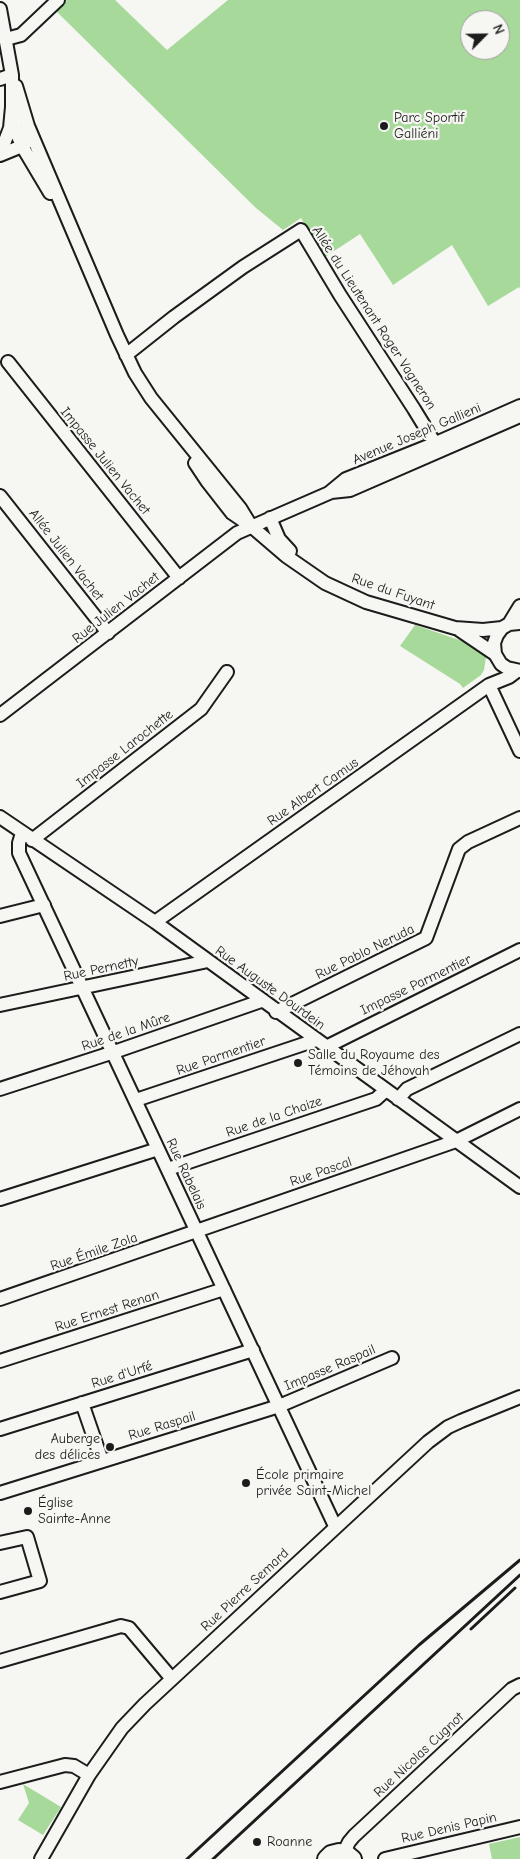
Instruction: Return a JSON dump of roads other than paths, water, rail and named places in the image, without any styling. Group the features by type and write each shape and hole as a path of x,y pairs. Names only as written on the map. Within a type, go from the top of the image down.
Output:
{"main road":[{"path":"326,1859 335,1852 348,1856"}],"street":[{"path":"6,39 21,35 58,0"},
{"path":"0,9 6,39 6,77 12,108 10,128 23,137 0,154"},
{"name":"Rue du Fuyant","path":"6,77 23,137 69,224 126,354 151,398 166,416 207,481 232,513 251,526 286,556 325,583 366,602 456,628 483,630 510,625"},
{"name":"Allée du Lieutenant Roger Vagneron","path":"126,354 243,267 301,230 340,295 438,447"},
{"name":"Impasse Julien Vachet","path":"8,362 179,578"},
{"name":"Avenue Joseph Gallieni","path":"251,526 329,493 350,490 520,406"},
{"name":"Avenue Joseph Gallieni","path":"438,447 520,416"},
{"name":"Allée Julien Vachet","path":"0,496 108,633"},
{"path":"270,518 280,539 287,548 325,583"},
{"name":"Rue Julien Vachet","path":"0,715 237,533 251,526"},
{"path":"520,606 510,625 497,635 494,643 496,656 489,686 520,751"},
{"name":"Rue du Fuyant","path":"456,628 496,656 507,668 518,671"},
{"name":"Rue Albert Camus","path":"156,922 489,686 518,671"},
{"name":"Impasse Larochette","path":"27,836 201,709 228,672"},
{"name":"Rue Auguste Dourdein","path":"0,817 156,922 276,1012 520,1187"},
{"name":"Rue Pablo Neruda","path":"276,1012 426,938 460,849 468,842 520,818"},
{"name":"Rue Rabelais","path":"27,836 18,847 19,853 336,1526"},
{"path":"0,916 44,905"},
{"name":"Impasse Parmentier","path":"321,1044 520,950"},
{"name":"Rue Pernetty","path":"0,1005 208,961"},
{"name":"Rue de la Mûre","path":"0,1089 261,1001"},
{"path":"398,1099 407,1089 520,1034"},
{"name":"Rue Parmentier","path":"136,1100 321,1044"},
{"name":"Rue de la Chaize","path":"168,1169 376,1099 386,1090"},
{"name":"Rue Pascal","path":"197,1232 456,1141 520,1109"},
{"path":"0,1199 158,1149"},
{"name":"Rue Émile Zola","path":"0,1299 197,1232"},
{"name":"Rue Ernest Renan","path":"0,1361 224,1289"},
{"name":"Rue d'Urfé","path":"0,1429 253,1350"},
{"name":"Impasse Raspail","path":"279,1406 392,1358"},
{"name":"Rue Pierre Semard","path":"42,1859 89,1775 122,1728 172,1679 336,1526 436,1436 461,1421 520,1397"},
{"path":"82,1403 102,1461"},
{"name":"Rue Raspail","path":"0,1493 279,1406"},
{"path":"0,1543 27,1537 40,1581 0,1592"},
{"path":"0,1661 121,1626 129,1628 172,1679"},
{"name":"Rue Nicolas Cugnot","path":"348,1856 348,1842 354,1836 512,1689 520,1685"},
{"path":"0,1782 65,1765 74,1766 89,1775"},
{"name":"Rue Denis Papin","path":"385,1859 520,1827"}],"railway":[{"path":"187,1859 419,1645 520,1560"},
{"path":"213,1859 520,1575"},
{"path":"471,1629 515,1588"}],"place":[{"name":"Parc Sportif Galliéni","path":"384,126"},
{"name":"Salle du Royaume des Témoins de Jéhovah","path":"298,1063"},
{"name":"Auberge des délices","path":"110,1447"},
{"name":"École primaire privée Saint-Michel","path":"246,1483"},
{"name":"Église Sainte-Anne","path":"28,1511"},
{"name":"Roanne","path":"257,1842"}]}
